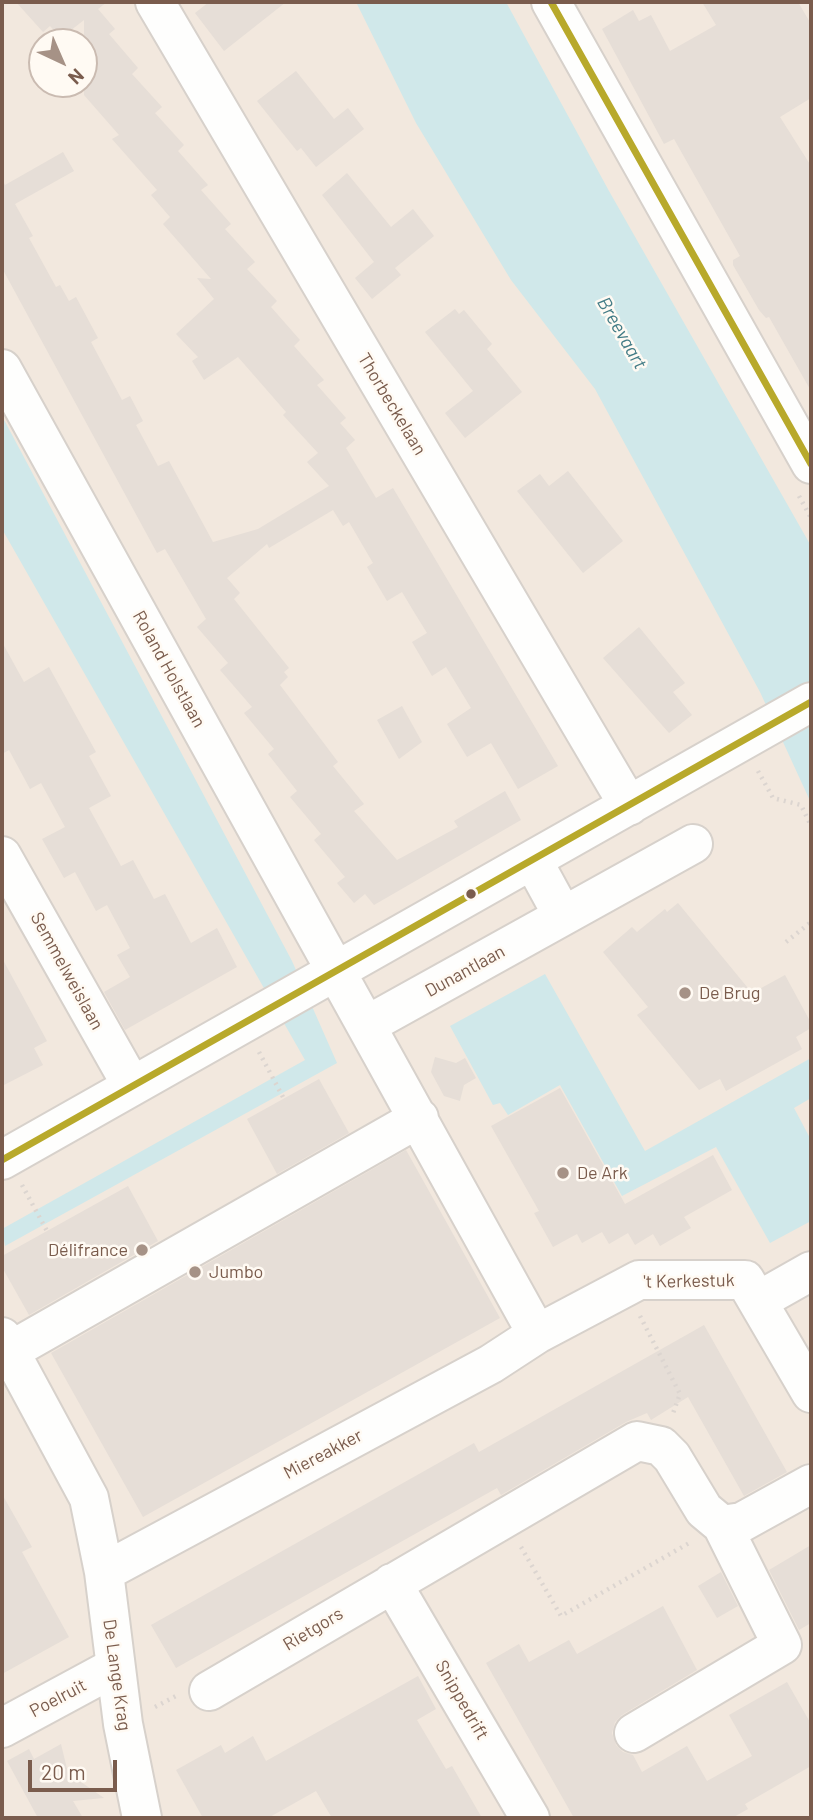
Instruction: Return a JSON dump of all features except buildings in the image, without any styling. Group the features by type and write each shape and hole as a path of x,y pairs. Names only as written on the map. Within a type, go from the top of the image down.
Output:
{"street":[{"name":"Thorbeckelaan","path":"155,2 629,806"},
{"path":"551,2 811,464"},
{"name":"Roland Holstlaan","path":"2,369 323,977"},
{"path":"2,1160 811,702"},
{"name":"Dunantlaan","path":"367,1025 693,844"},
{"name":"Semmelweislaan","path":"2,856 132,1086"},
{"path":"533,861 563,916"},
{"path":"323,977 367,1025 537,1334"},
{"path":"104,1572 89,1498 6,1344 419,1118"},
{"name":"'t Kerkestuk","path":"758,1301 811,1271"},
{"name":"'t Kerkestuk","path":"537,1334 639,1280 745,1280 811,1392"},
{"name":"Miereakker","path":"104,1572 172,1519 491,1364 537,1334"},
{"name":"Rietgors","path":"209,1691 637,1441 661,1446"},
{"path":"634,1733 782,1645 722,1525 704,1510 672,1457 661,1446"},
{"path":"722,1525 742,1522 811,1484"},
{"name":"De Lange Krag","path":"104,1572 123,1724 142,1818"},
{"name":"Snippedrift","path":"392,1583 530,1818"},
{"name":"Poelruit","path":"2,1728 115,1667"}],"path":[{"path":"753,735 773,798 801,804 811,826"},
{"path":"786,942 811,922"},
{"path":"268,1069 284,1099"},
{"path":"32,1203 47,1231"},
{"path":"625,1287 680,1394 661,1446"},
{"path":"505,1518 561,1616 722,1525"},
{"path":"123,1724 202,1683 209,1691"}],"shaded area":[{"path":"2,2 811,2 811,1818 2,1818"}],"water":[{"name":"Breevaart","path":"356,2 506,2 609,191 811,546 811,803 760,692 595,389 511,280 416,123"},
{"path":"2,416 292,961 337,1063 5,1246 2,1229 305,1060 2,529"},
{"path":"545,974 645,1151 811,1058 811,1098 794,1108 811,1140 811,1221 770,1243 716,1147 622,1196 560,1085 508,1115 500,1103 493,1105 450,1026"}],"transit line":[{"path":"551,2 811,464"},
{"path":"2,1160 811,702"}],"place":[{"name":"De Brug","path":"685,993"},
{"name":"De Ark","path":"563,1173"},
{"name":"Délifrance","path":"142,1250"},
{"name":"Jumbo","path":"195,1272"}]}
